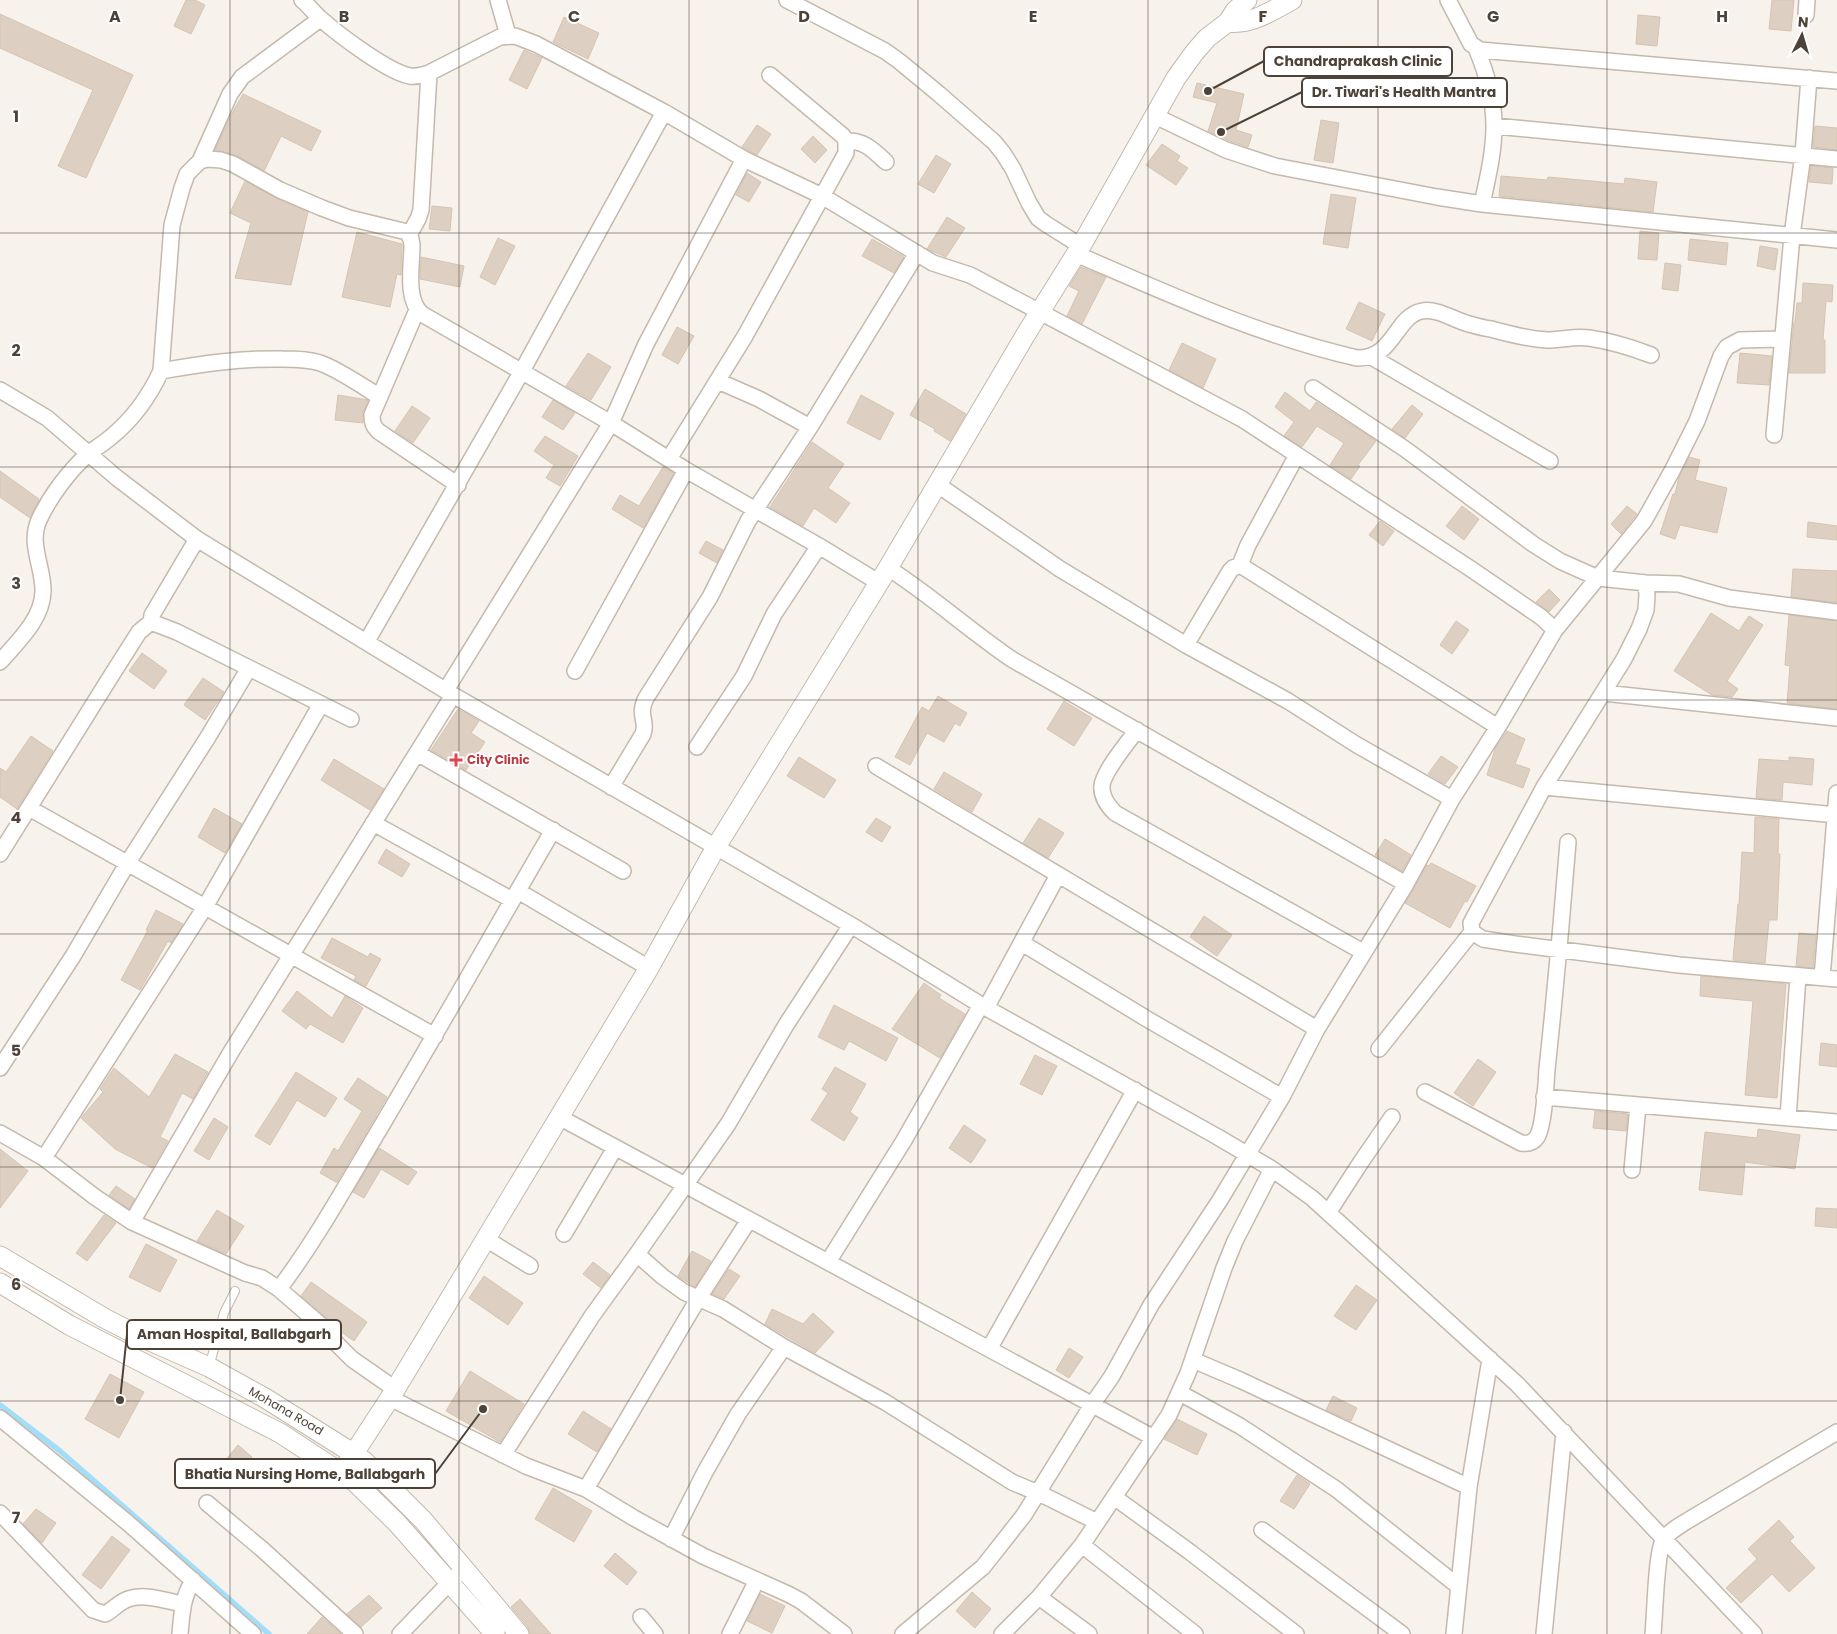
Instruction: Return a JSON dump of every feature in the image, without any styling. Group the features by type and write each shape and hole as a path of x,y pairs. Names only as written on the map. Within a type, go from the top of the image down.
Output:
{"street":[{"path":"302,0 320,19 349,42 402,74 420,76 429,73 500,37 523,38 536,44 664,112 744,159 822,196 917,254 938,265 970,275 1242,419 1525,606 1555,630"},
{"path":"498,0 508,36"},
{"path":"787,0 884,51 939,94 981,130 1003,153 1038,218 1079,250 1237,322 1296,342 1357,358 1370,356 1386,346 1414,314 1422,311 1432,311 1469,324 1521,336 1546,340 1587,338 1623,345 1651,355"},
{"path":"341,1472 393,1393 650,968 716,847 938,485 1040,311 1079,250 1176,78 1207,38 1228,22 1235,11 1247,0"},
{"path":"1228,22 1237,23 1258,18 1292,0"},
{"path":"1448,0 1467,38 1476,48 1487,73 1494,112 1495,126 1491,162 1482,204"},
{"path":"200,162 230,94 242,77 320,19"},
{"path":"1476,48 1488,51 1837,81"},
{"path":"409,235 421,210 429,73"},
{"path":"669,459 745,336 846,153 846,142 838,131 770,75"},
{"path":"1774,435 1792,236 1803,154 1808,78"},
{"path":"366,641 458,485 664,112"},
{"path":"1155,116 1226,150 1275,166 1427,195 1482,204 1837,240"},
{"path":"1495,126 1803,154 1837,159"},
{"path":"846,142 856,142 868,146 886,162"},
{"path":"0,662 29,628 38,613 43,592 35,536 39,521 74,469 89,453 113,436 128,422 143,403 161,371 172,225 187,174 200,162 214,158 233,164 280,190 322,208 349,218 401,230 409,235 412,245 411,292 417,310 818,546 883,575 918,587 975,634 1013,660 1406,884"},
{"path":"132,1222 230,1052 417,753 450,693 610,422 646,344 744,159"},
{"path":"610,787 644,734 645,727 641,709 646,698 720,580 741,532 810,427 917,254"},
{"path":"417,310 372,415 374,426 378,431 458,485"},
{"path":"903,1634 984,1567 1011,1534 1112,1376 1150,1305 1220,1200 1282,1097 1317,1029 1406,884 1452,799 1498,727 1555,630 1644,521 1697,421 1714,372 1727,347 1740,340 1782,339"},
{"path":"1370,356 1550,461"},
{"path":"161,371 236,360 274,359 310,361 330,367 380,397"},
{"path":"718,381 759,399 810,427"},
{"path":"1313,388 1405,449 1533,544 1560,561 1598,578 1680,584 1729,598 1837,612"},
{"path":"0,390 47,418 117,478 196,539 450,693 851,925 984,1006 1176,1112 1272,1169 1312,1198 1490,1359 1564,1432 1754,1634"},
{"path":"1186,645 1230,571 1240,565 1248,545 1297,455"},
{"path":"575,671 686,470"},
{"path":"938,485 1060,568 1186,645 1288,701 1357,745 1452,799"},
{"path":"0,854 113,673 140,632 150,622 152,615 196,539"},
{"path":"697,747 744,676 770,620 818,546"},
{"path":"1240,565 1498,727"},
{"path":"1379,1049 1472,932 1471,923 1544,787 1574,737 1604,693 1639,629 1646,610 1646,583"},
{"path":"150,622 177,632 351,719"},
{"path":"0,1068 74,956 127,864 208,737 249,668"},
{"path":"1604,693 1837,718"},
{"path":"44,1158 205,907 321,704"},
{"path":"1137,730 1106,775 1102,785 1107,805 1115,813 1363,952"},
{"path":"417,753 623,871"},
{"path":"876,766 1317,1029"},
{"path":"1544,787 1836,815"},
{"path":"1822,978 1837,793"},
{"path":"29,808 435,1036"},
{"path":"373,823 650,968"},
{"path":"279,1289 316,1235 435,1036 465,980 553,830"},
{"path":"1425,1092 1521,1144 1533,1142 1538,1136 1560,950 1568,842"},
{"path":"828,1262 903,1142 1022,943 1058,875"},
{"path":"503,1455 592,1316 684,1185 703,1162 728,1124 786,1025 851,925"},
{"path":"1472,932 1483,939 1560,950 1679,965 1837,979"},
{"path":"1022,943 1147,1019 1282,1097"},
{"path":"1788,1118 1798,976"},
{"path":"989,1349 1135,1090"},
{"path":"1544,1098 1837,1122"},
{"path":"1632,1170 1638,1105"},
{"path":"559,1117 1154,1438"},
{"path":"1328,1213 1392,1117"},
{"path":"0,1133 44,1158 95,1197 132,1222 245,1273 262,1278 279,1289 324,1328 345,1353 393,1393 503,1455 586,1489 703,1556 801,1601 844,1634"},
{"path":"564,1234 615,1148"},
{"path":"1009,1632 1082,1546 1169,1415 1193,1360 1231,1250 1272,1169"},
{"path":"586,1489 698,1298 749,1220"},
{"path":"486,1238 530,1266"},
{"path":"637,1254 675,1286 723,1309 784,1346 885,1402 998,1474 1097,1522"},
{"name":"Mohana Road","path":"0,1256 119,1326 209,1367 289,1412 354,1454 399,1494 519,1634"},
{"name":"Mohana Road","path":"0,1283 69,1324 280,1433 341,1472 390,1516 495,1634"},
{"path":"671,1539 705,1472 738,1414 784,1346"},
{"path":"1454,1634 1469,1487 1490,1359"},
{"path":"1193,1360 1469,1487"},
{"path":"1180,1393 1240,1426 1336,1489 1458,1586"},
{"path":"0,1418 121,1517 253,1634"},
{"path":"1544,1634 1564,1432"},
{"path":"1653,1634 1661,1545 1664,1539 1674,1529 1837,1432"},
{"path":"1114,1497 1190,1552 1296,1634"},
{"path":"207,1503 263,1550 355,1634"},
{"path":"0,1513 66,1584 98,1613 105,1614 122,1602 135,1598 183,1604"},
{"path":"1262,1530 1402,1634"},
{"path":"1082,1546 1195,1634"},
{"path":"400,1634 463,1568"},
{"path":"180,1634 185,1594 193,1580"},
{"path":"730,1634 757,1580"},
{"path":"1040,1597 1089,1634"},
{"path":"641,1617 655,1634"}],"lane":[{"path":"209,1367 224,1313 235,1291"}],"building":[{"path":"186,0 195,0 205,5 191,34 174,26"},
{"path":"1772,0 1794,0 1791,31 1769,29"},
{"path":"0,14 133,75 86,178 58,166 93,90 0,48"},
{"path":"1638,15 1660,17 1657,46 1636,44"},
{"path":"564,17 599,33 588,59 553,42"},
{"path":"524,50 542,58 527,89 509,80"},
{"path":"1197,83 1244,94 1236,130 1252,135 1248,147 1208,131 1217,103 1193,97"},
{"path":"243,94 321,131 311,151 281,136 264,171 236,155 215,150"},
{"path":"1321,120 1339,123 1333,163 1314,160"},
{"path":"757,125 771,134 757,155 742,147"},
{"path":"1815,126 1837,128 1837,150 1813,147"},
{"path":"813,136 827,150 815,163 801,149"},
{"path":"1162,144 1180,156 1177,161 1188,168 1176,185 1146,165"},
{"path":"936,155 951,164 934,193 918,184"},
{"path":"1811,166 1833,168 1832,184 1809,182"},
{"path":"747,173 761,182 749,202 736,195"},
{"path":"1501,176 1547,180 1548,177 1624,184 1625,178 1657,182 1653,212 1499,196"},
{"path":"245,181 276,198 308,212 291,285 235,278 251,223 230,213"},
{"path":"1331,194 1356,198 1348,248 1323,244"},
{"path":"432,206 452,208 450,231 429,229"},
{"path":"947,217 965,228 946,257 927,249"},
{"path":"1640,231 1659,233 1657,260 1638,259"},
{"path":"357,232 402,244 401,275 397,274 390,307 342,297"},
{"path":"498,238 515,246 495,285 480,277"},
{"path":"872,239 904,257 894,273 862,256"},
{"path":"1690,239 1728,243 1726,265 1688,260"},
{"path":"1760,246 1778,249 1775,270 1757,266"},
{"path":"421,257 464,266 460,287 420,279"},
{"path":"1665,263 1681,265 1678,291 1662,289"},
{"path":"1081,267 1106,277 1082,324 1067,316 1079,291 1069,286"},
{"path":"1803,283 1833,285 1832,302 1826,301 1823,340 1825,340 1825,373 1789,373 1794,322 1797,303 1802,303"},
{"path":"1359,302 1385,314 1372,341 1346,329"},
{"path":"677,327 694,336 678,364 662,355"},
{"path":"1182,343 1216,359 1203,388 1169,370"},
{"path":"588,353 611,367 591,400 566,386"},
{"path":"1740,353 1772,356 1769,385 1737,383"},
{"path":"925,389 966,414 950,441 934,431 935,429 910,415"},
{"path":"1285,392 1310,411 1316,402 1376,441 1358,465 1360,466 1351,479 1330,465 1344,443 1317,426 1302,447 1284,436 1294,422 1275,407"},
{"path":"338,395 368,400 363,412 363,423 335,420"},
{"path":"861,395 894,413 880,440 847,423"},
{"path":"553,400 575,413 563,430 542,417"},
{"path":"1412,405 1423,414 1405,438 1392,429"},
{"path":"412,406 430,418 413,443 395,431"},
{"path":"545,436 578,456 560,486 546,478 554,465 534,451"},
{"path":"812,442 844,464 828,488 850,503 836,523 814,508 803,526 770,507"},
{"path":"1689,457 1700,460 1695,480 1727,488 1717,533 1680,525 1675,539 1660,534 1673,494 1675,494 1679,477"},
{"path":"663,467 674,473 643,528 612,509 620,495 639,506"},
{"path":"0,471 39,499 30,518 0,497"},
{"path":"1462,506 1479,519 1464,540 1446,526"},
{"path":"1627,506 1637,514 1621,534 1611,524"},
{"path":"1380,521 1394,531 1383,546 1369,535"},
{"path":"1808,522 1837,526 1837,540 1807,537"},
{"path":"706,541 723,550 717,563 699,553"},
{"path":"1793,569 1837,571 1837,603 1791,597"},
{"path":"1549,589 1560,600 1549,612 1536,602"},
{"path":"1711,613 1739,631 1749,616 1763,625 1727,681 1738,689 1732,697 1712,695 1674,671"},
{"path":"1789,615 1837,621 1837,709 1787,703 1790,666 1785,665"},
{"path":"1456,621 1469,630 1452,654 1440,645"},
{"path":"142,653 167,671 154,689 129,671"},
{"path":"203,678 224,692 205,720 184,705"},
{"path":"938,696 967,713 960,726 955,723 944,742 927,733 910,765 895,757 922,707 929,711"},
{"path":"1064,701 1092,718 1074,746 1047,729"},
{"path":"458,709 479,721 471,733 485,742 466,770 431,750"},
{"path":"1507,731 1525,739 1515,764 1530,769 1523,788 1487,775 1495,749"},
{"path":"31,736 53,751 17,809 0,797 0,768 6,772"},
{"path":"1441,756 1458,767 1445,784 1428,774"},
{"path":"799,757 836,780 824,798 787,776"},
{"path":"1789,757 1814,759 1812,785 1783,782 1782,800 1756,798 1759,759 1789,761"},
{"path":"334,759 384,789 370,810 321,780"},
{"path":"944,772 982,794 972,812 934,789"},
{"path":"214,808 242,824 225,853 198,837"},
{"path":"1755,817 1779,819 1778,854 1780,854 1777,920 1769,920 1765,963 1733,960 1742,852 1754,853"},
{"path":"876,818 891,827 882,842 866,832"},
{"path":"1039,818 1064,833 1048,858 1023,843"},
{"path":"1385,839 1411,855 1402,871 1375,855"},
{"path":"386,849 410,864 402,877 378,863"},
{"path":"1431,863 1476,886 1450,928 1405,903 1427,865 1429,866"},
{"path":"156,910 183,924 171,943 168,941 140,990 121,980 148,930 146,930"},
{"path":"1204,916 1232,935 1217,956 1190,937"},
{"path":"1799,933 1816,935 1813,968 1796,966"},
{"path":"332,938 368,957 370,953 381,959 366,986 354,980 356,976 321,958"},
{"path":"1701,976 1786,984 1777,1098 1745,1095 1753,1001 1700,996"},
{"path":"924,983 941,995 939,998 965,1014 940,1058 892,1029"},
{"path":"297,991 332,1018 345,996 363,1008 343,1043 310,1024 306,1029 282,1011"},
{"path":"834,1005 898,1038 886,1061 849,1041 844,1050 818,1037"},
{"path":"1821,1043 1837,1045 1837,1067 1819,1065"},
{"path":"175,1054 208,1072 193,1099 182,1093 160,1137 168,1141 152,1168 115,1149 81,1118 103,1092 100,1089 114,1068 149,1097"},
{"path":"1035,1055 1057,1066 1042,1095 1020,1084"},
{"path":"1478,1059 1496,1072 1473,1106 1454,1093"},
{"path":"835,1067 866,1084 850,1112 858,1118 844,1141 811,1120 828,1093 822,1089"},
{"path":"296,1072 337,1098 325,1117 297,1100 270,1145 255,1136"},
{"path":"358,1078 387,1097 336,1182 320,1173 334,1148 338,1151 362,1111 344,1099"},
{"path":"1595,1111 1628,1114 1626,1131 1593,1128"},
{"path":"214,1118 228,1127 209,1160 194,1151"},
{"path":"964,1125 986,1140 971,1163 949,1148"},
{"path":"1758,1129 1800,1135 1795,1169 1745,1162 1742,1195 1699,1190 1705,1132 1757,1138"},
{"path":"379,1148 417,1172 408,1185 381,1169 364,1198 353,1192"},
{"path":"0,1149 28,1171 0,1208"},
{"path":"116,1186 135,1199 129,1209 109,1195"},
{"path":"1816,1208 1837,1209 1837,1228 1815,1226"},
{"path":"217,1210 244,1226 226,1254 197,1241"},
{"path":"104,1215 116,1223 87,1261 76,1253"},
{"path":"146,1244 177,1260 160,1292 129,1277"},
{"path":"692,1251 711,1261 695,1287 678,1276"},
{"path":"593,1262 610,1275 601,1288 583,1274"},
{"path":"729,1269 740,1276 724,1299 712,1294"},
{"path":"484,1276 523,1303 508,1325 469,1298"},
{"path":"311,1282 367,1322 354,1341 337,1329 301,1296"},
{"path":"1356,1285 1377,1300 1356,1330 1334,1316"},
{"path":"772,1309 803,1324 813,1313 834,1332 815,1353 765,1324"},
{"path":"1069,1348 1083,1357 1069,1378 1056,1370"},
{"path":"470,1371 524,1404 500,1442 446,1411"},
{"path":"110,1374 144,1392 119,1438 85,1419"},
{"path":"1333,1396 1357,1408 1351,1421 1326,1410"},
{"path":"583,1411 611,1429 597,1452 568,1434"},
{"path":"1177,1419 1207,1434 1197,1455 1164,1439"},
{"path":"238,1445 252,1457 235,1478 220,1467"},
{"path":"1297,1475 1310,1484 1294,1509 1280,1501"},
{"path":"553,1488 592,1511 574,1542 535,1519"},
{"path":"36,1509 56,1523 42,1543 23,1524"},
{"path":"1779,1520 1794,1537 1790,1541 1815,1568 1789,1592 1772,1574 1741,1603 1726,1588 1757,1559 1748,1549"},
{"path":"112,1536 130,1550 101,1589 82,1575"},
{"path":"615,1553 637,1572 627,1585 604,1566"},
{"path":"972,1592 991,1609 975,1628 956,1611"},
{"path":"760,1594 785,1606 772,1633 747,1621"},
{"path":"369,1595 382,1608 361,1627 347,1614"},
{"path":"520,1599 551,1634 530,1634 528,1627 511,1607"},
{"path":"322,1617 341,1634 307,1634"}],"waterway":[{"path":"0,1405 60,1451 269,1634"}],"place":[{"name":"Chandraprakash Clinic","path":"1208,91"},
{"name":"Dr. Tiwari's Health Mantra","path":"1221,132"},
{"name":"City Clinic","path":"456,760"},
{"name":"Aman Hospital, Ballabgarh","path":"120,1400"},
{"name":"Bhatia Nursing Home, Ballabgarh","path":"483,1409"}]}
